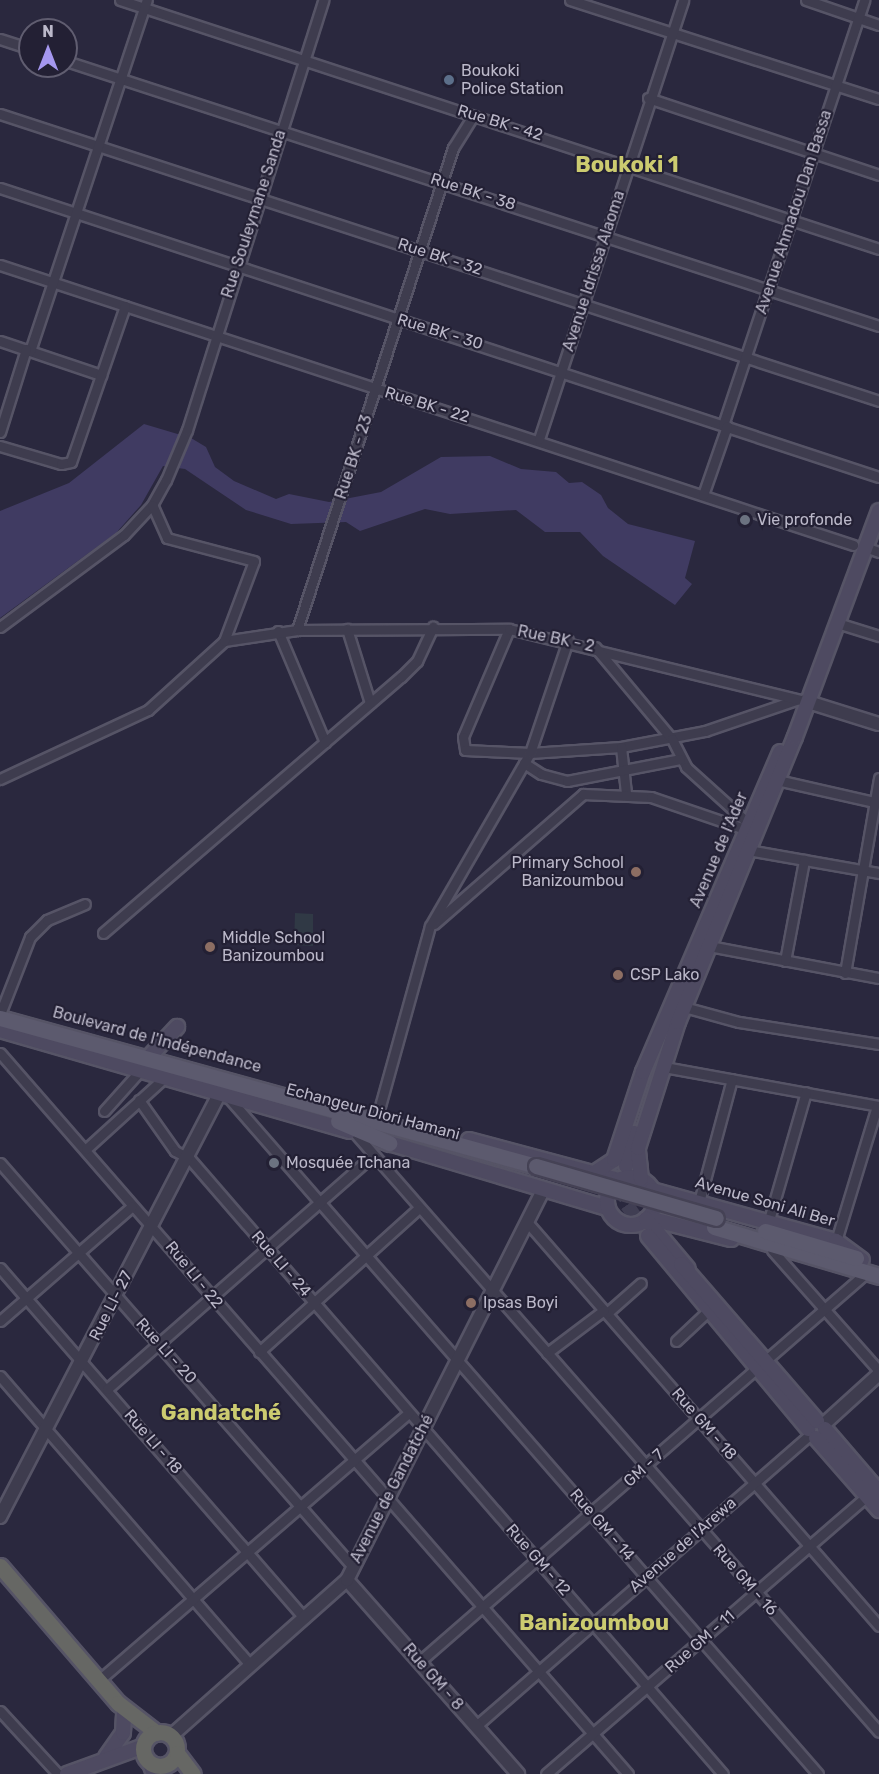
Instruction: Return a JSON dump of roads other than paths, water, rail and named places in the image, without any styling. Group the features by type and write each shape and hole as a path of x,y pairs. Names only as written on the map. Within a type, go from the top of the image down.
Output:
{"highway":[{"path":"0,1566 98,1681 157,1757 177,1753 193,1774"}],"main road":[{"name":"Avenue de l'Ader","path":"618,1180 620,1164 672,1020 746,826 837,623 879,511"},
{"name":"Avenue de l'Ader","path":"641,1179 638,1148 664,1067 672,1020 684,1007 777,780 804,700"},
{"name":"Echangeur Diori Hamani","path":"1,1025 535,1171 868,1269"},
{"name":"Boulevard de l'Indépendance","path":"1,1025 150,1056 313,1102 618,1180"},
{"name":"Boulevard de l'Indépendance","path":"1,1025 139,1072 354,1132 607,1208"},
{"path":"150,1056 177,1028"},
{"name":"Echangeur Diori Hamani","path":"254,1094 338,1121 535,1171"},
{"path":"254,1094 313,1102"},
{"path":"338,1121 389,1143"},
{"path":"594,1173 620,1164"},
{"path":"647,1219 654,1207 652,1190 641,1179 618,1180 608,1193 607,1208 615,1220 628,1225 702,1296"},
{"name":"Avenue Soni Ali Ber","path":"652,1190 836,1240 868,1269"},
{"path":"647,1219 670,1247 702,1296 708,1311 762,1366"},
{"path":"628,1225 647,1219 772,1250 835,1269 868,1269"},
{"path":"670,1247 686,1229"},
{"path":"651,1235 816,1429 875,1490 879,1510"},
{"path":"100,1762 116,1748 121,1709"},
{"path":"68,1774 100,1762 157,1757"}],"street":[{"name":"Rue BK - 42","path":"120,0 146,4 473,116 879,249"},
{"name":"Rue Souleymane Sanda","path":"0,627 107,549 152,505 165,480 186,432 258,199 323,0"},
{"path":"570,0 879,99"},
{"name":"Avenue Idrissa Alaoma","path":"539,439 648,98 683,0"},
{"path":"806,0 879,25"},
{"name":"Avenue Ahmadou Dan Bassa","path":"704,495 791,219 864,0"},
{"path":"0,432 3,414 53,283 146,4"},
{"path":"0,39 18,45"},
{"name":"Rue BK - 38","path":"78,66 281,129 879,326"},
{"path":"648,98 813,151 879,175"},
{"name":"Rue BK - 32","path":"0,114 879,401"},
{"name":"Rue BK - 23","path":"297,630 400,320 453,148 473,116"},
{"name":"Rue BK - 30","path":"0,188 879,477"},
{"name":"Rue BK - 22","path":"0,265 539,439 866,548"},
{"path":"0,446 69,463 125,306"},
{"path":"0,340 101,375"},
{"path":"0,779 148,710 224,641 254,561 167,538 152,505"},
{"path":"837,623 879,636"},
{"path":"103,933 417,661 433,627"},
{"name":"Rue BK - 2","path":"224,641 278,631 297,630 433,627 509,629 595,646 804,700 879,724"},
{"path":"347,629 370,703"},
{"path":"509,629 462,744 469,750 530,753 621,747 672,739 804,700"},
{"path":"278,631 324,742"},
{"path":"377,1117 430,926 530,753 568,640"},
{"path":"595,646 672,739 680,759 746,826"},
{"path":"621,747 626,793"},
{"path":"524,763 541,774 567,781 680,759"},
{"path":"845,973 879,778"},
{"path":"777,780 874,802"},
{"path":"430,926 573,799 589,793 651,796 746,826"},
{"path":"748,850 879,873"},
{"path":"785,962 804,860"},
{"path":"1,1025 26,942 47,920 85,904"},
{"path":"709,946 879,978"},
{"path":"684,1007 726,1020 879,1044"},
{"name":"Rue LI - 22","path":"0,1053 86,1149 131,1207 153,1225 259,1352 541,1669 628,1774"},
{"path":"664,1067 878,1106 836,1240"},
{"path":"104,1112 139,1072"},
{"path":"86,1149 163,1079"},
{"path":"699,1202 732,1079"},
{"path":"769,1220 806,1092"},
{"name":"Rue LI- 27","path":"0,1517 223,1094"},
{"name":"Rue GM - 14","path":"223,1094 369,1254 457,1359 818,1774"},
{"name":"Rue LI - 24","path":"139,1100 175,1151 189,1158 423,1429"},
{"name":"Rue GM - 16","path":"354,1132 879,1732"},
{"path":"108,1389 373,1155"},
{"name":"Rue LI - 20","path":"0,1163 160,1343 353,1567"},
{"name":"Avenue de Gandatché","path":"157,1757 250,1665 347,1580 544,1189"},
{"path":"0,1321 131,1207"},
{"path":"259,1352 419,1208"},
{"name":"Rue GM - 18","path":"527,1222 879,1626"},
{"path":"772,1250 879,1372"},
{"name":"Rue LI - 18","path":"0,1269 108,1389 304,1618"},
{"name":"GM - 7","path":"419,1662 646,1467 698,1418 827,1311 868,1269"},
{"path":"548,1353 641,1283"},
{"path":"676,1341 708,1311"},
{"name":"Avenue de l'Arewa","path":"476,1726 879,1372"},
{"path":"0,1376 250,1665"},
{"path":"98,1681 408,1413"},
{"name":"Rue GM - 12","path":"423,1429 723,1774"},
{"name":"Rue GM - 11","path":"546,1774 875,1490"},
{"name":"Rue GM - 8","path":"347,1580 518,1774"},
{"path":"0,1711 58,1774"}],"tunnel":[{"path":"621,1166 627,1205 648,1236"}],"place":[{"name":"Boukoki Police Station","path":"449,80"},
{"name":"Vie profonde","path":"745,520"},
{"name":"Primary School Banizoumbou","path":"636,872"},
{"name":"Middle School Banizoumbou","path":"210,947"},
{"name":"CSP Lako","path":"618,975"},
{"name":"Mosquée Tchana","path":"274,1163"},
{"name":"Ipsas Boyi","path":"471,1303"}],"district":[{"name":"Boukoki 1","path":"627,165"},
{"name":"Gandatché","path":"221,1413"},
{"name":"Banizoumbou","path":"594,1623"}]}
